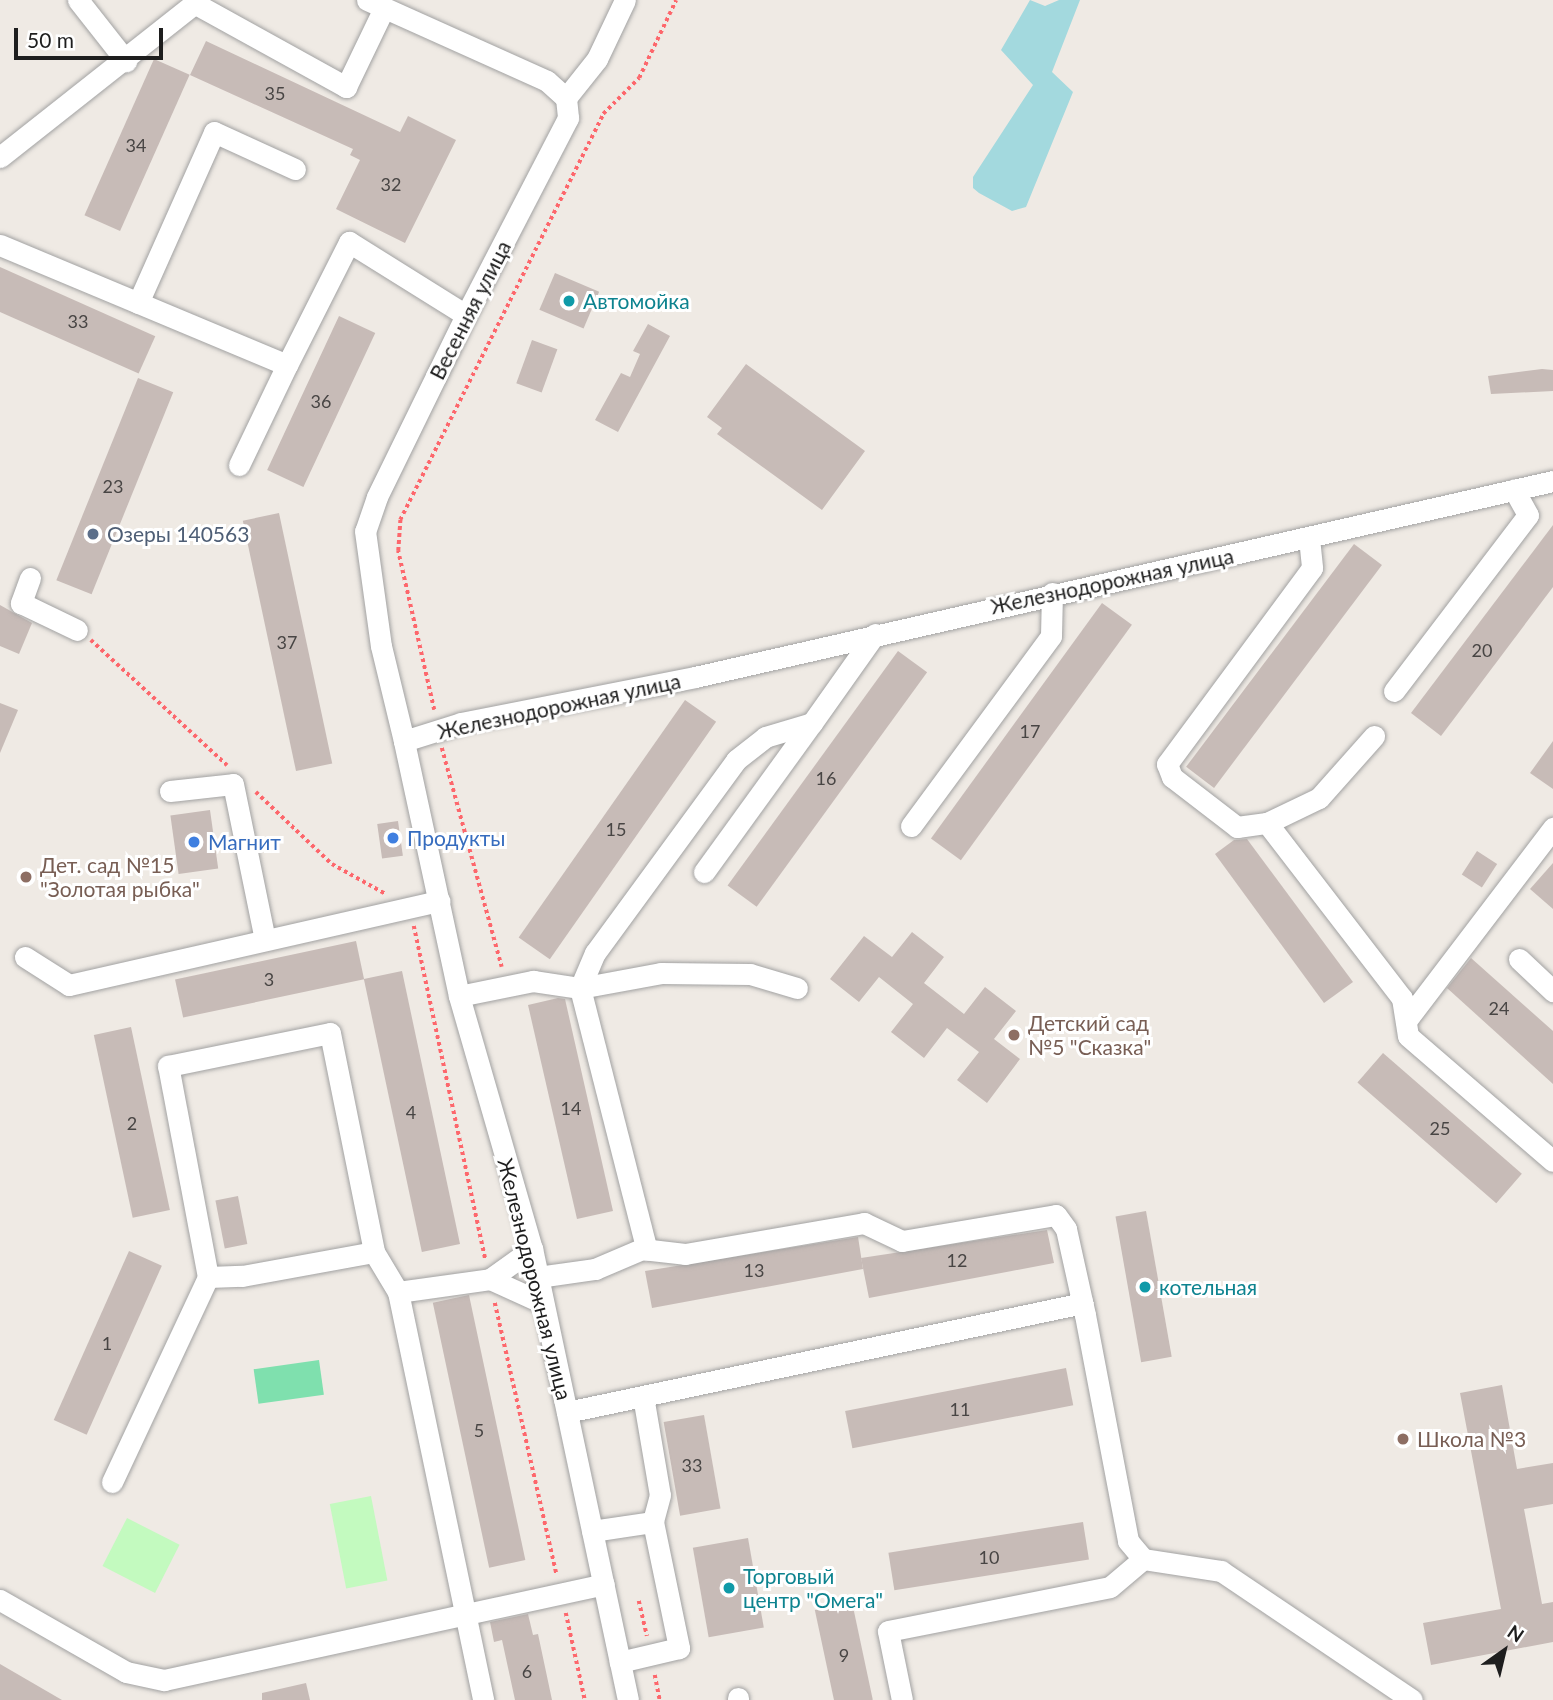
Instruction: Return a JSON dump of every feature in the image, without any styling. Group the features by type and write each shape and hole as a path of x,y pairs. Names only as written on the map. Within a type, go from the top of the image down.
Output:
{"street":[{"path":"78,0 126,61"},
{"path":"0,157 126,61 196,2 346,87 375,4 547,81 566,98 597,58 625,0"},
{"name":"Весенняя улица","path":"404,741 381,646 365,531 377,497 466,315 568,118 566,98"},
{"path":"138,303 214,132 295,169"},
{"path":"239,464 349,242 466,315"},
{"path":"0,245 287,365"},
{"name":"Железнодорожная улица","path":"628,1700 532,1249 459,996 404,741 461,723 695,677 1052,593 1309,538 1553,481"},
{"path":"1394,691 1528,515 1514,490"},
{"path":"1309,538 1312,568 1167,764 1172,777 1237,827 1267,823 1319,798 1374,736"},
{"path":"30,578 21,603 77,629"},
{"path":"911,826 1051,636 1052,593"},
{"path":"704,872 875,634"},
{"path":"647,1250 580,988 595,953 736,760 765,737 812,723"},
{"path":"170,791 233,784 265,940"},
{"path":"1267,823 1402,999 1408,1036 1553,1161"},
{"path":"1406,1021 1553,828"},
{"path":"25,957 69,985 440,901"},
{"path":"1519,959 1553,991"},
{"path":"459,996 533,981 580,988 661,973 750,974 797,988"},
{"path":"112,1482 208,1277 168,1066 330,1032 374,1252 398,1292 463,1615 483,1700"},
{"path":"538,1278 595,1269 610,1260 647,1250 685,1254 864,1223 902,1241 1056,1214 1066,1228 1083,1303 1128,1541 1143,1559 1222,1571 1412,1700"},
{"path":"398,1292 490,1279 532,1249"},
{"path":"208,1277 242,1276 374,1252"},
{"path":"490,1279 543,1303"},
{"path":"567,1412 1083,1303"},
{"path":"620,1662 679,1648 653,1522 660,1495 643,1396"},
{"path":"592,1531 653,1522"},
{"path":"902,1700 888,1631 1110,1587 1143,1559"},
{"path":"0,1600 126,1672 164,1680 604,1584"}],"path":[{"path":"507,986 438,732 398,551 400,520 603,114 639,78 676,0"},
{"path":"411,908 490,1279 586,1700"}],"green space":[{"path":"319,1360 324,1395 259,1404 254,1369"},
{"path":"371,1496 387,1580 346,1588 330,1504"},
{"path":"127,1518 180,1545 155,1593 102,1566"}],"water":[{"path":"1030,0 1045,6 1059,0 1080,0 1052,72 1073,92 1026,207 1012,211 973,188 973,177 1033,85 1001,50"}],"building":[{"path":"206,41 400,132 408,116 456,140 405,243 336,209 360,160 350,155 353,149 190,75"},
{"path":"154,59 190,75 120,231 84,215"},
{"path":"0,267 155,336 139,374 0,312"},
{"name":"Автомойка","path":"555,273 599,292 584,329 539,310"},
{"path":"339,316 375,333 303,487 267,470"},
{"path":"648,324 670,336 618,432 595,420 621,373 630,377 640,354 633,351"},
{"path":"532,340 557,349 542,392 516,383"},
{"path":"746,364 865,451 822,510 717,434 722,428 707,417"},
{"path":"1553,370 1553,391 1491,394 1488,376"},
{"path":"138,378 173,392 92,594 56,580"},
{"path":"279,513 332,763 296,771 243,521"},
{"path":"1553,525 1553,587 1441,736 1411,713"},
{"path":"1354,544 1382,565 1214,788 1186,767"},
{"path":"1102,603 1132,625 961,860 931,838"},
{"path":"0,605 32,623 19,654 0,646"},
{"path":"898,651 927,672 757,907 728,886"},
{"path":"685,700 716,722 550,959 519,938"},
{"path":"0,703 18,710 0,753"},
{"path":"1553,741 1553,789 1530,773"},
{"name":"Магнит","path":"210,810 218,868 179,874 170,816"},
{"name":"Продукты","path":"398,821 403,856 382,859 377,824"},
{"path":"1247,839 1353,982 1324,1003 1215,854 1234,840"},
{"path":"1477,851 1497,864 1482,888 1462,874"},
{"path":"1553,863 1553,909 1530,889"},
{"path":"912,932 944,957 924,983 964,1014 985,987 1016,1011 994,1039 1020,1059 987,1103 957,1080 979,1052 947,1028 924,1058 891,1032 913,1004 879,977 859,1002 830,979 864,936 892,957"},
{"path":"356,941 364,979 183,1018 175,979"},
{"path":"1471,958 1553,1031 1553,1084 1447,988"},
{"path":"402,971 460,1244 422,1252 364,979"},
{"path":"558,998 565,999 613,1211 577,1219 528,1005"},
{"path":"131,1027 170,1210 133,1218 94,1035"},
{"path":"1383,1053 1522,1174 1496,1203 1357,1082"},
{"path":"238,1196 247,1244 225,1248 215,1200"},
{"name":"котельная","path":"1146,1211 1172,1357 1141,1362 1115,1216"},
{"path":"1047,1230 1054,1263 869,1298 861,1258"},
{"path":"858,1237 863,1269 652,1308 645,1271"},
{"path":"129,1251 162,1266 87,1435 54,1420"},
{"path":"469,1295 525,1560 489,1568 433,1303"},
{"path":"1066,1368 1073,1405 852,1448 845,1411"},
{"path":"1502,1385 1517,1469 1553,1463 1553,1504 1524,1509 1542,1604 1553,1602 1553,1642 1431,1665 1423,1623 1501,1609 1460,1393"},
{"path":"704,1415 720,1509 680,1516 664,1422"},
{"path":"1083,1522 1089,1560 894,1590 888,1553"},
{"name":"Торговый центр \"Омега\"","path":"748,1538 764,1628 709,1637 693,1548"},
{"path":"852,1602 873,1700 834,1700 815,1610"},
{"path":"528,1614 533,1635 538,1634 552,1700 515,1700 502,1640 494,1642 490,1622"},
{"path":"0,1664 62,1700 0,1700"},
{"path":"306,1683 310,1700 262,1700 262,1693"}],"place":[{"name":"Автомойка","path":"569,301"},
{"name":"Озеры 140563","path":"93,534"},
{"name":"Продукты","path":"393,838"},
{"name":"Магнит","path":"194,842"},
{"name":"Дет. сад №15 \"Золотая рыбка\"","path":"26,877"},
{"name":"Детский сад №5 \"Сказка\"","path":"1014,1035"},
{"name":"котельная","path":"1145,1287"},
{"name":"Школа №3","path":"1403,1439"},
{"name":"Торговый центр \"Омега\"","path":"729,1588"}]}
